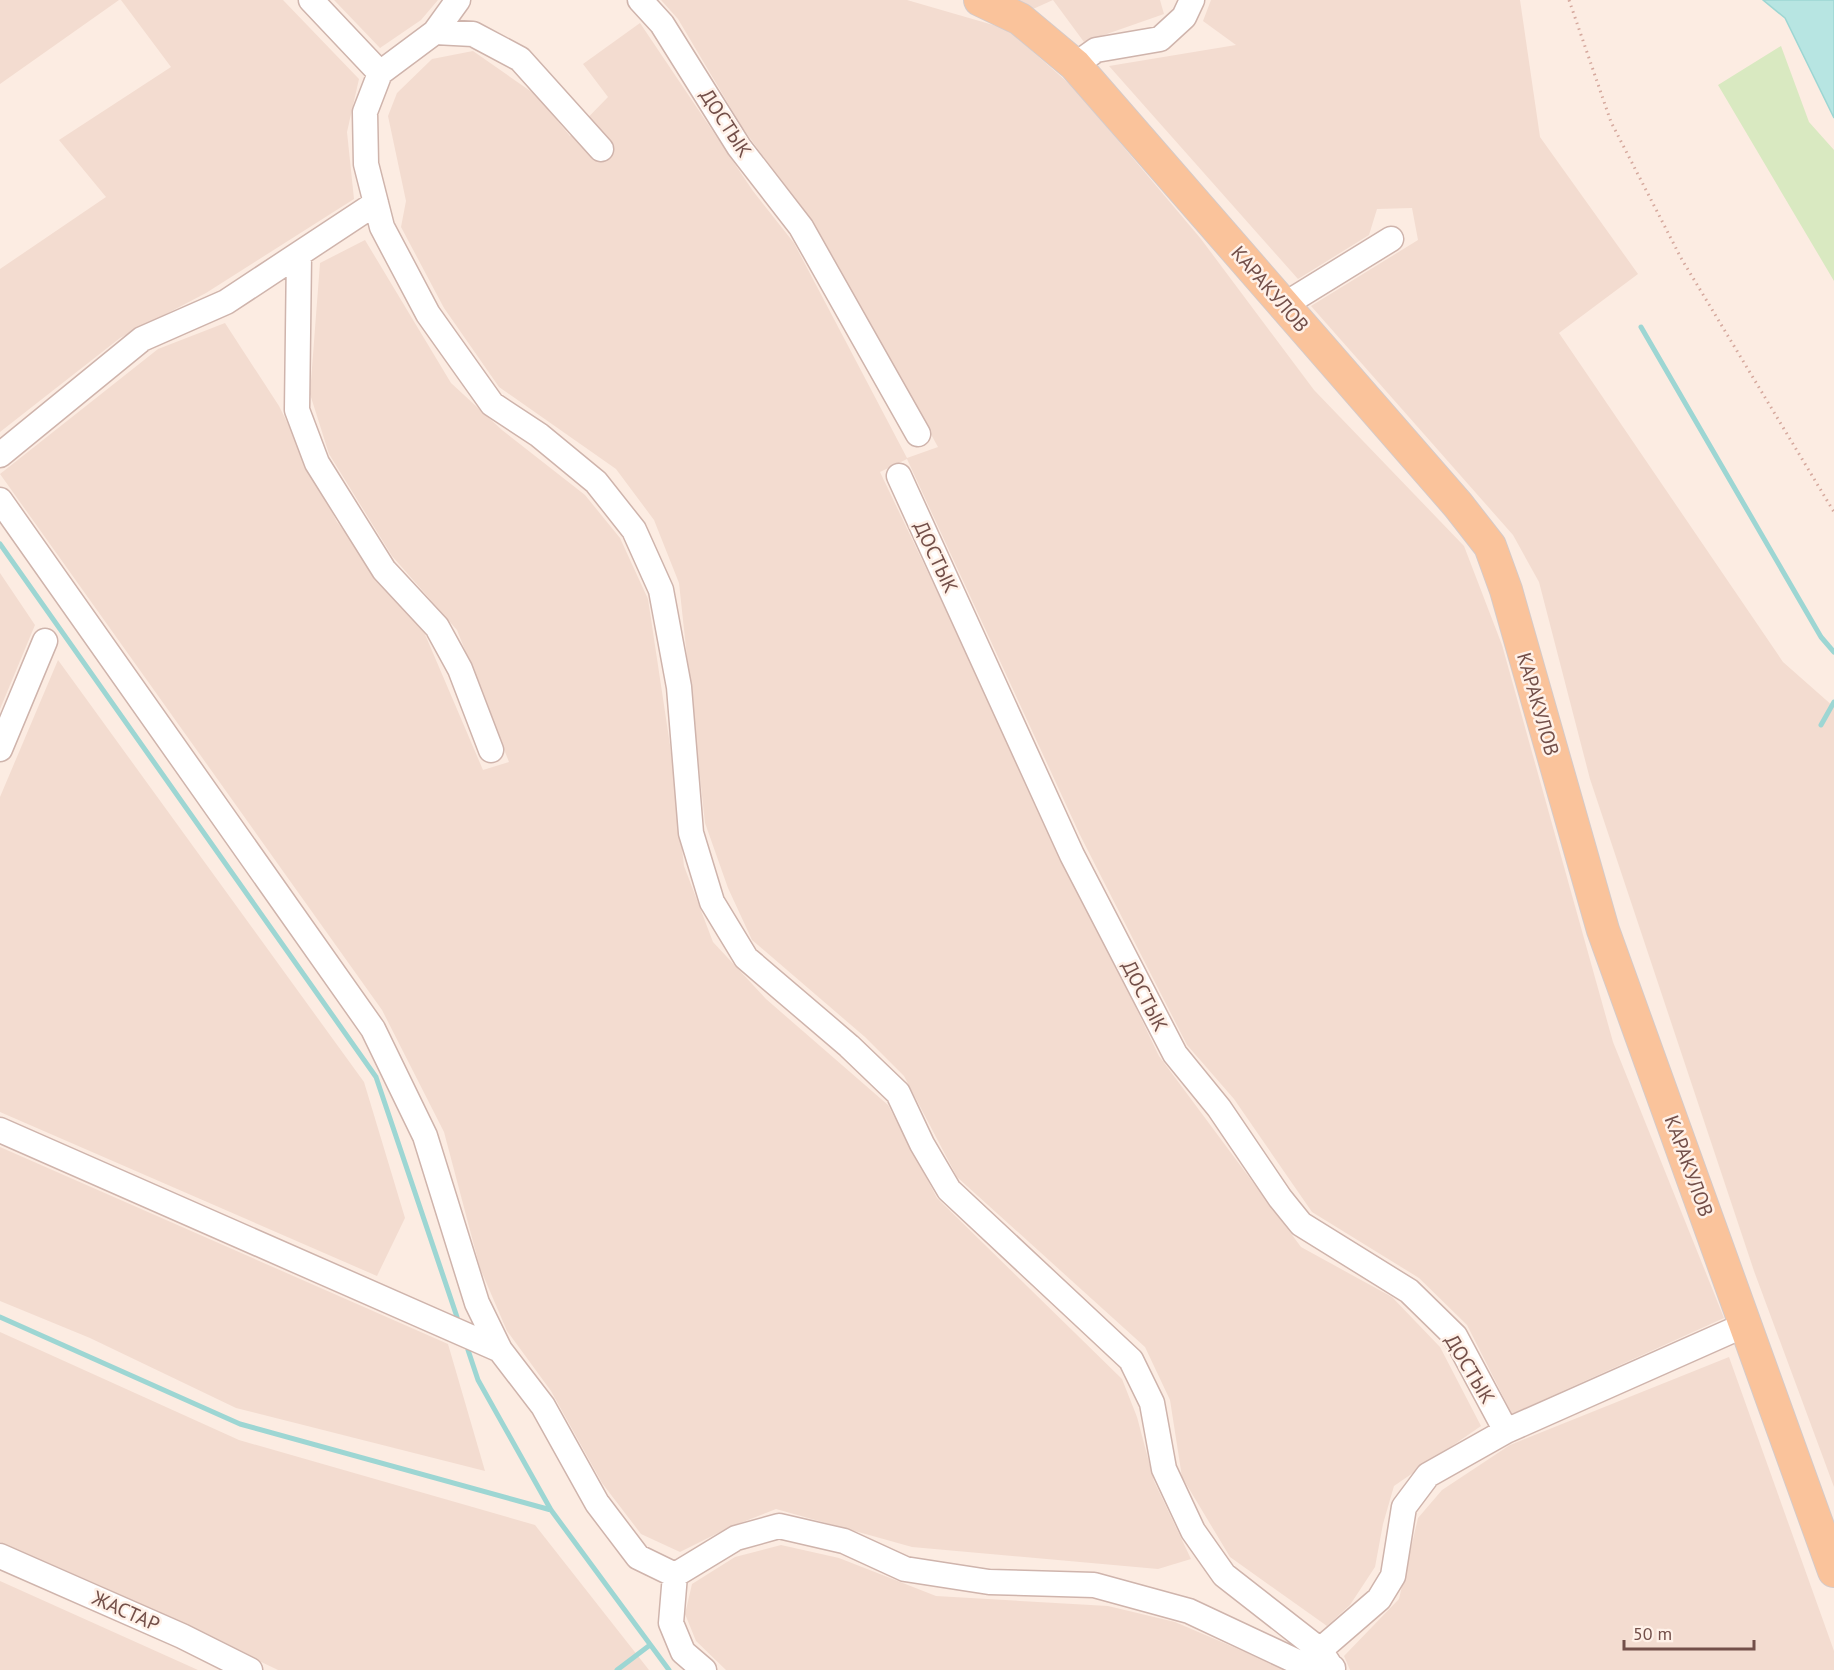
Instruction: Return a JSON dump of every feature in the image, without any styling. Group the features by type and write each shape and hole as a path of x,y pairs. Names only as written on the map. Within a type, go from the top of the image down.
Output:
{"main road":[{"name":"КАРАКУЛОВ","path":"980,0 1020,19 1075,65 1458,505 1490,546 1506,590 1603,930 1747,1324 1834,1571"}],"street":[{"path":"311,0 380,73"},
{"path":"458,0 435,32 380,73 365,112 366,164 382,227 428,314 492,404 539,435 596,482 634,530 661,590 679,687 691,833 712,902 746,958 849,1046 898,1093 922,1144 948,1190 1131,1360 1152,1403 1164,1469 1193,1531 1224,1575 1329,1663"},
{"name":"ДОСТЫК","path":"640,0 662,24 739,147 801,227 918,434"},
{"path":"1075,65 1096,50 1160,39 1185,17 1192,0"},
{"path":"435,32 473,34 520,59 601,149"},
{"path":"0,455 142,339 226,302 376,203"},
{"path":"1284,304 1391,239"},
{"path":"299,254 297,410 317,463 384,570 437,627 460,669 491,750"},
{"name":"ДОСТЫК","path":"898,476 1072,855 1175,1054 1220,1108 1280,1198 1301,1224 1409,1291 1455,1336 1506,1431"},
{"path":"0,500 373,1029 425,1137 477,1303 500,1350 543,1406 597,1503 638,1557 675,1575"},
{"path":"0,749 45,641"},
{"path":"0,1130 500,1350"},
{"path":"675,1575 736,1538 779,1526 844,1541 905,1569 989,1582 1094,1585 1189,1611 1302,1664 1329,1663 1379,1599 1393,1575 1404,1507 1428,1475 1506,1431 1747,1324"},
{"name":"ЖАСТАР","path":"0,1556 182,1636 250,1670"},
{"path":"675,1575 671,1623 683,1652 704,1670"}],"path":[{"path":"1569,0 1611,122 1681,258 1834,512"}],"shaded area":[{"path":"0,0 119,0 0,84"},
{"path":"121,0 283,0 359,79 347,132 354,199 206,293 120,338 0,432 0,269 106,197 59,140 171,67"},
{"path":"334,0 438,0 421,20 380,48"},
{"path":"661,0 907,0 1007,29 1073,87 1201,239 1314,390 1464,546 1502,645 1613,1042 1724,1318 1512,1414 1467,1325 1419,1278 1312,1212 1234,1099 1187,1045 1080,835 907,459 880,472 1159,1056 1301,1247 1392,1297 1440,1347 1481,1426 1394,1486 1383,1524 1375,1567 1350,1605 1327,1626 1230,1557 1182,1477 1170,1400 1145,1347 957,1177 904,1076 865,1037 752,940 728,888 705,823 679,583 654,520 616,469 499,387 444,308 401,227 406,201 388,116 397,93 432,59 473,51 536,95 570,136 608,97 583,64 640,23 753,191 794,243 907,458 938,447 823,239 742,127 678,19"},
{"path":"1017,0 1053,0 1033,9"},
{"path":"1053,0 1160,0 1164,14 1084,42"},
{"path":"1211,0 1520,0 1540,137 1638,274 1559,333 1783,662 1834,707 1834,1487 1754,1271 1590,779 1539,582 1513,535 1311,306 1418,240 1412,208 1377,209 1369,235 1298,279 1109,66 1236,45 1203,21"},
{"path":"365,240 451,383 502,430 585,495 620,538 648,599 670,745 684,866 713,942 766,999 888,1105 937,1198 1122,1379 1137,1417 1154,1481 1191,1559 1158,1569 912,1547 776,1509 730,1527 680,1552 641,1534 602,1483 551,1391 507,1331 480,1268 444,1132 382,1010 0,474 158,349 225,323 279,406 337,522 424,632 483,770 509,762 457,630 392,556 329,454 310,394 320,263"},
{"path":"0,573 35,625 0,709"},
{"path":"58,660 364,1082 405,1218 377,1276 0,1112 0,797"},
{"path":"0,1147 448,1344 485,1471 236,1408 90,1338 0,1301"},
{"path":"0,1332 239,1440 535,1525 649,1670 278,1670 99,1585 0,1542"},
{"path":"1729,1357 1834,1651 1834,1670 1350,1670 1344,1656 1399,1599 1418,1518 1442,1490 1510,1445"},
{"path":"781,1545 839,1558 936,1596 1108,1606 1175,1622 1287,1670 726,1670 696,1641 685,1614 692,1584 735,1557"},
{"path":"0,1581 198,1670 0,1670"}],"green space":[{"path":"1781,46 1809,122 1834,150 1834,281 1718,85"}],"water":[{"path":"1763,0 1834,0 1834,118 1785,18"}],"waterway":[{"path":"1641,327 1821,637 1834,652"},
{"path":"0,544 376,1077 457,1317"},
{"path":"1821,725 1834,702"},
{"path":"0,1317 240,1424 551,1510"},
{"path":"468,1350 478,1380 551,1510 669,1670"},
{"path":"617,1670 650,1645"}]}
